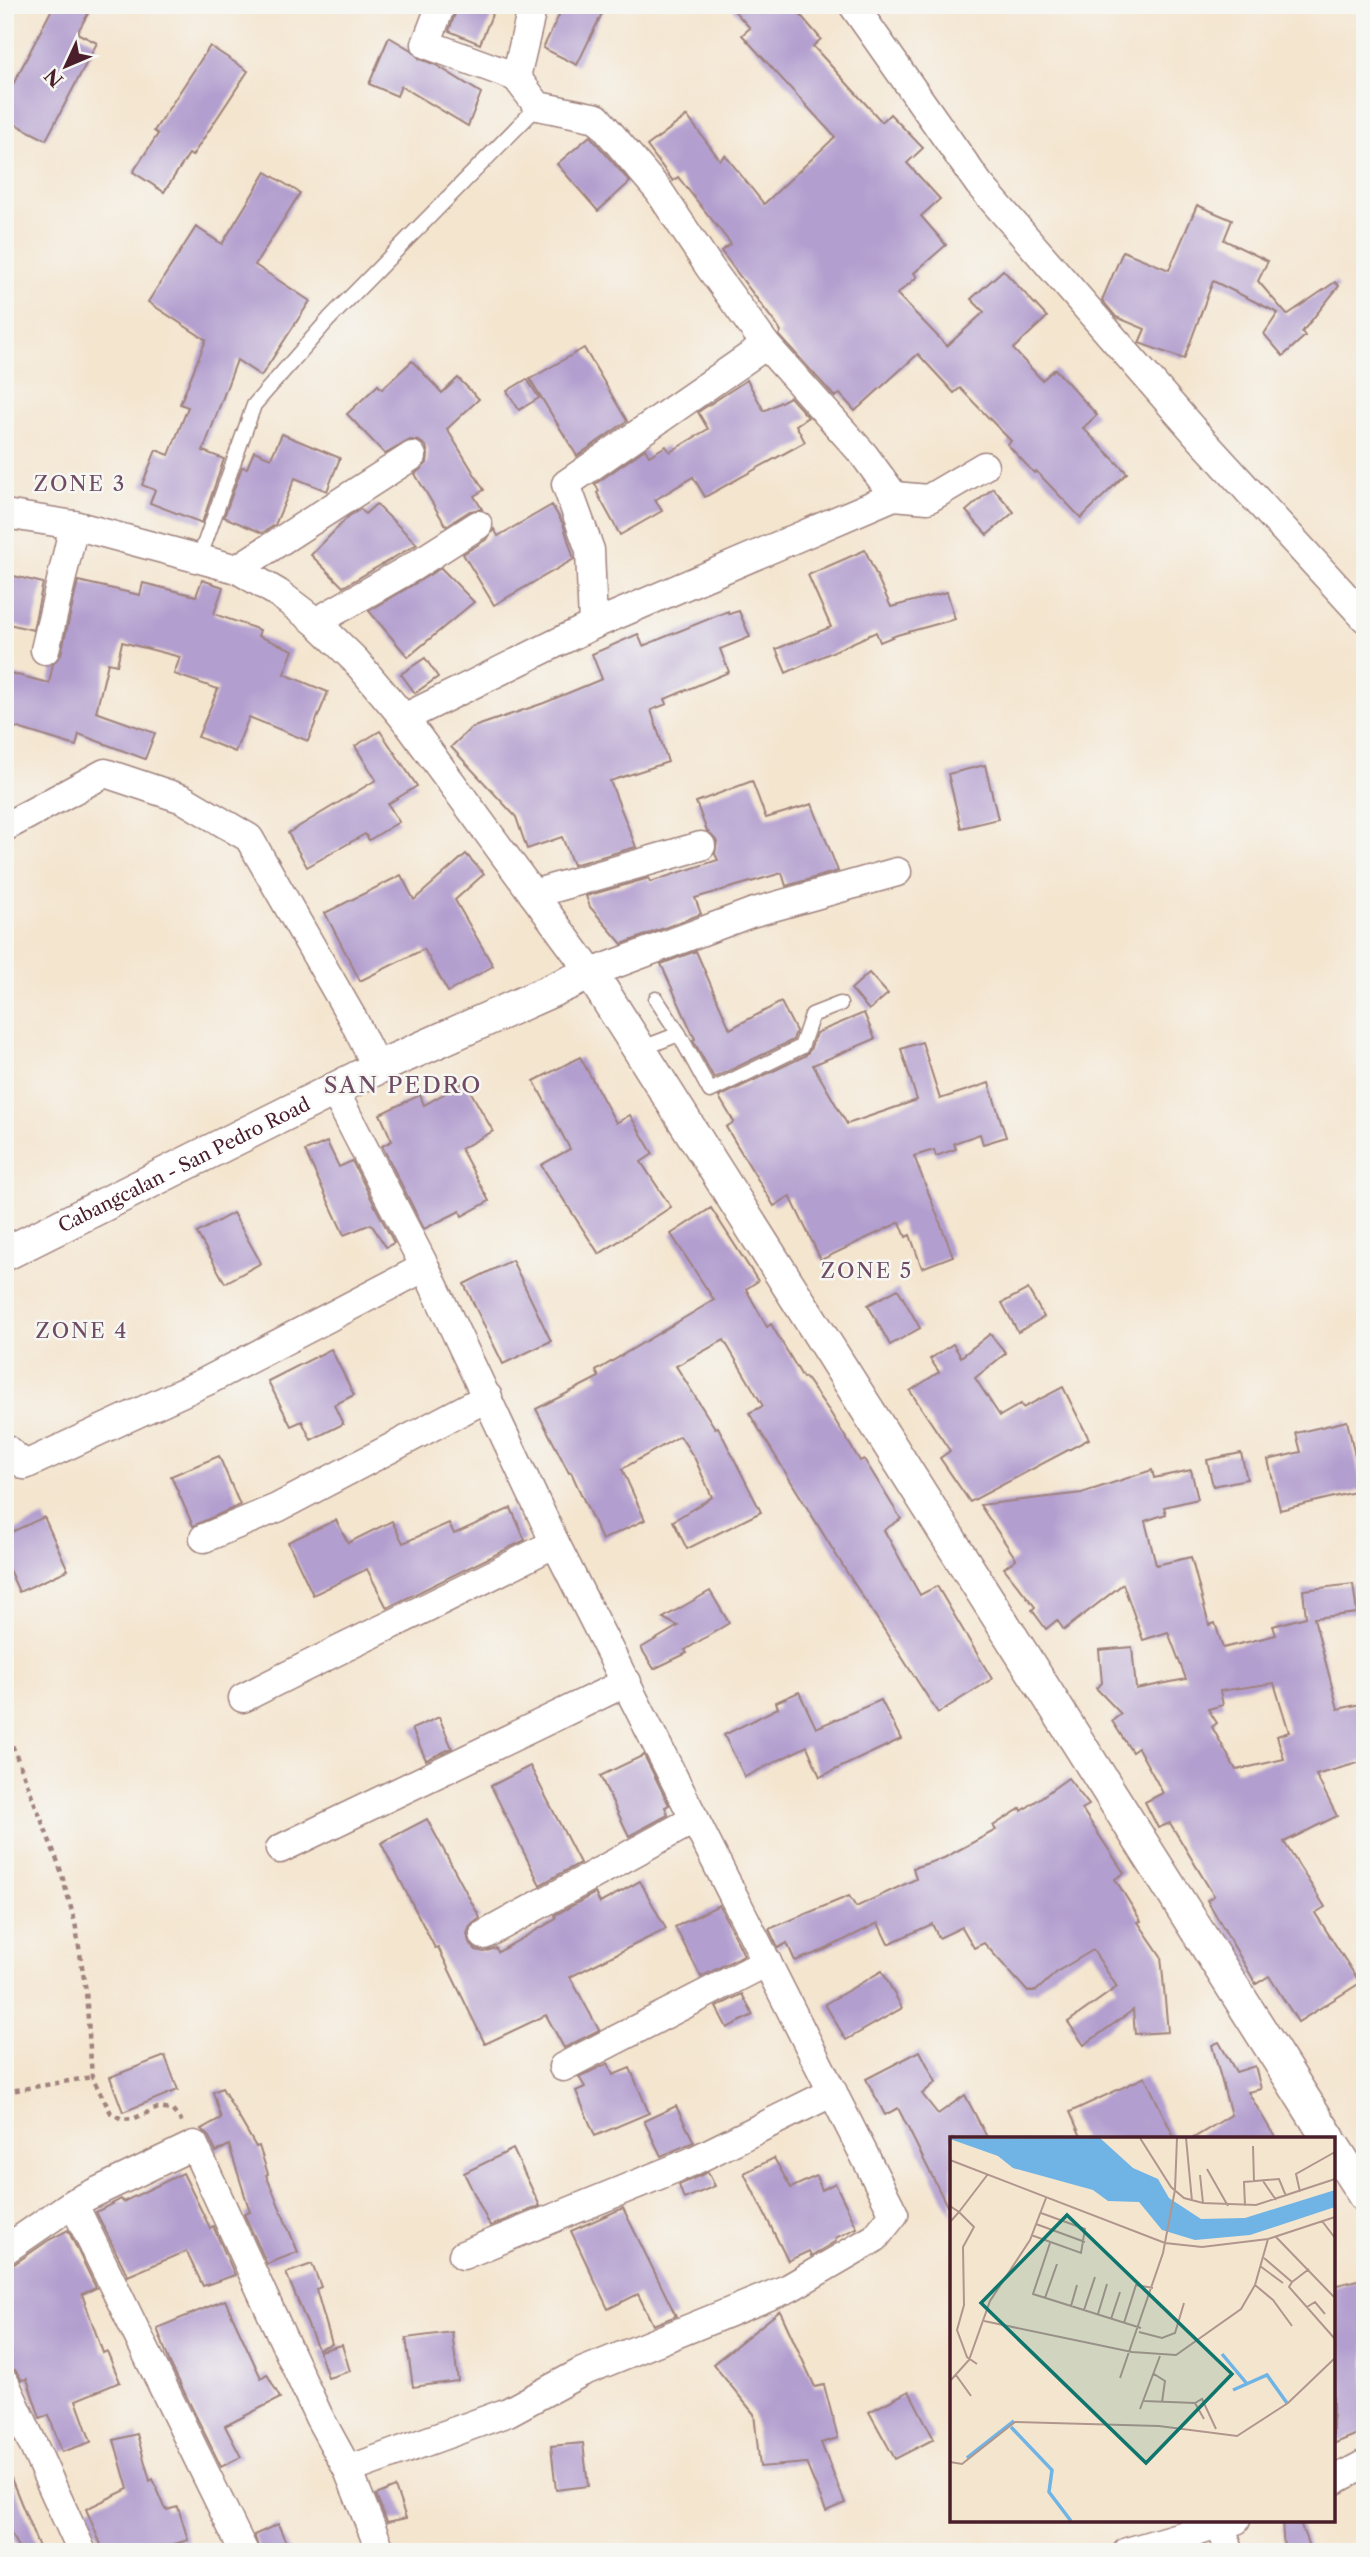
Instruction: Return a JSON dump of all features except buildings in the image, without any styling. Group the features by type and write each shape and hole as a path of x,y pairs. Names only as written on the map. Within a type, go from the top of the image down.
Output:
{"street":[{"path":"441,5 426,44 516,77 538,106 597,118 659,191 766,345 863,455 894,496"},
{"path":"516,77 533,5"},
{"path":"853,5 979,184 1175,409 1365,618"},
{"path":"593,625 590,550 566,484 766,345"},
{"path":"237,569 412,456"},
{"path":"404,718 593,625 894,496 928,499 985,466"},
{"path":"5,514 74,525 237,569 278,593 316,622 355,660 404,718 591,973 1328,2137"},
{"path":"45,650 74,525"},
{"path":"316,622 414,566 478,525"},
{"path":"5,827 105,773 183,799 249,838 354,1021 377,1068"},
{"path":"533,894 701,846"},
{"path":"591,973 751,913 897,872"},
{"name":"Cabangcalan - San Pedro Road","path":"5,1254 377,1068 591,973"},
{"path":"334,1090 425,1267 555,1543 894,2214 875,2238 789,2288 582,2372 508,2412 348,2470"},
{"path":"5,1448 25,1465 207,1381 425,1267"},
{"path":"204,1538 277,1508 488,1397"},
{"path":"243,1698 336,1650 470,1588 555,1543"},
{"path":"280,1849 627,1682"},
{"path":"484,1935 695,1819"},
{"path":"563,2067 767,1962"},
{"path":"463,2255 691,2162 833,2092"},
{"path":"5,2250 73,2203 194,2145 319,2417 348,2470 381,2552"},
{"path":"1335,2149 1365,2196"},
{"path":"73,2203 244,2552"},
{"path":"5,2383 82,2552"},
{"path":"1335,2480 1365,2464"},
{"path":"1127,2552 1228,2523 1230,2552"}],"lane":[{"path":"200,559 254,405 329,320 538,106"},
{"path":"656,999 679,1034 710,1091 801,1047 812,1015 840,1004"},
{"path":"640,1049 679,1034"}],"path":[{"path":"5,1727 59,1865 75,1922 86,1991 92,2077 111,2113 122,2119 135,2118 158,2108 172,2110 181,2120 194,2145"},
{"path":"5,2092 92,2077"}],"district":[{"name":"ZONE 3","path":"80,484"},
{"name":"SAN PEDRO","path":"403,1085"},
{"name":"ZONE 5","path":"867,1271"},
{"name":"ZONE 4","path":"82,1331"}]}
